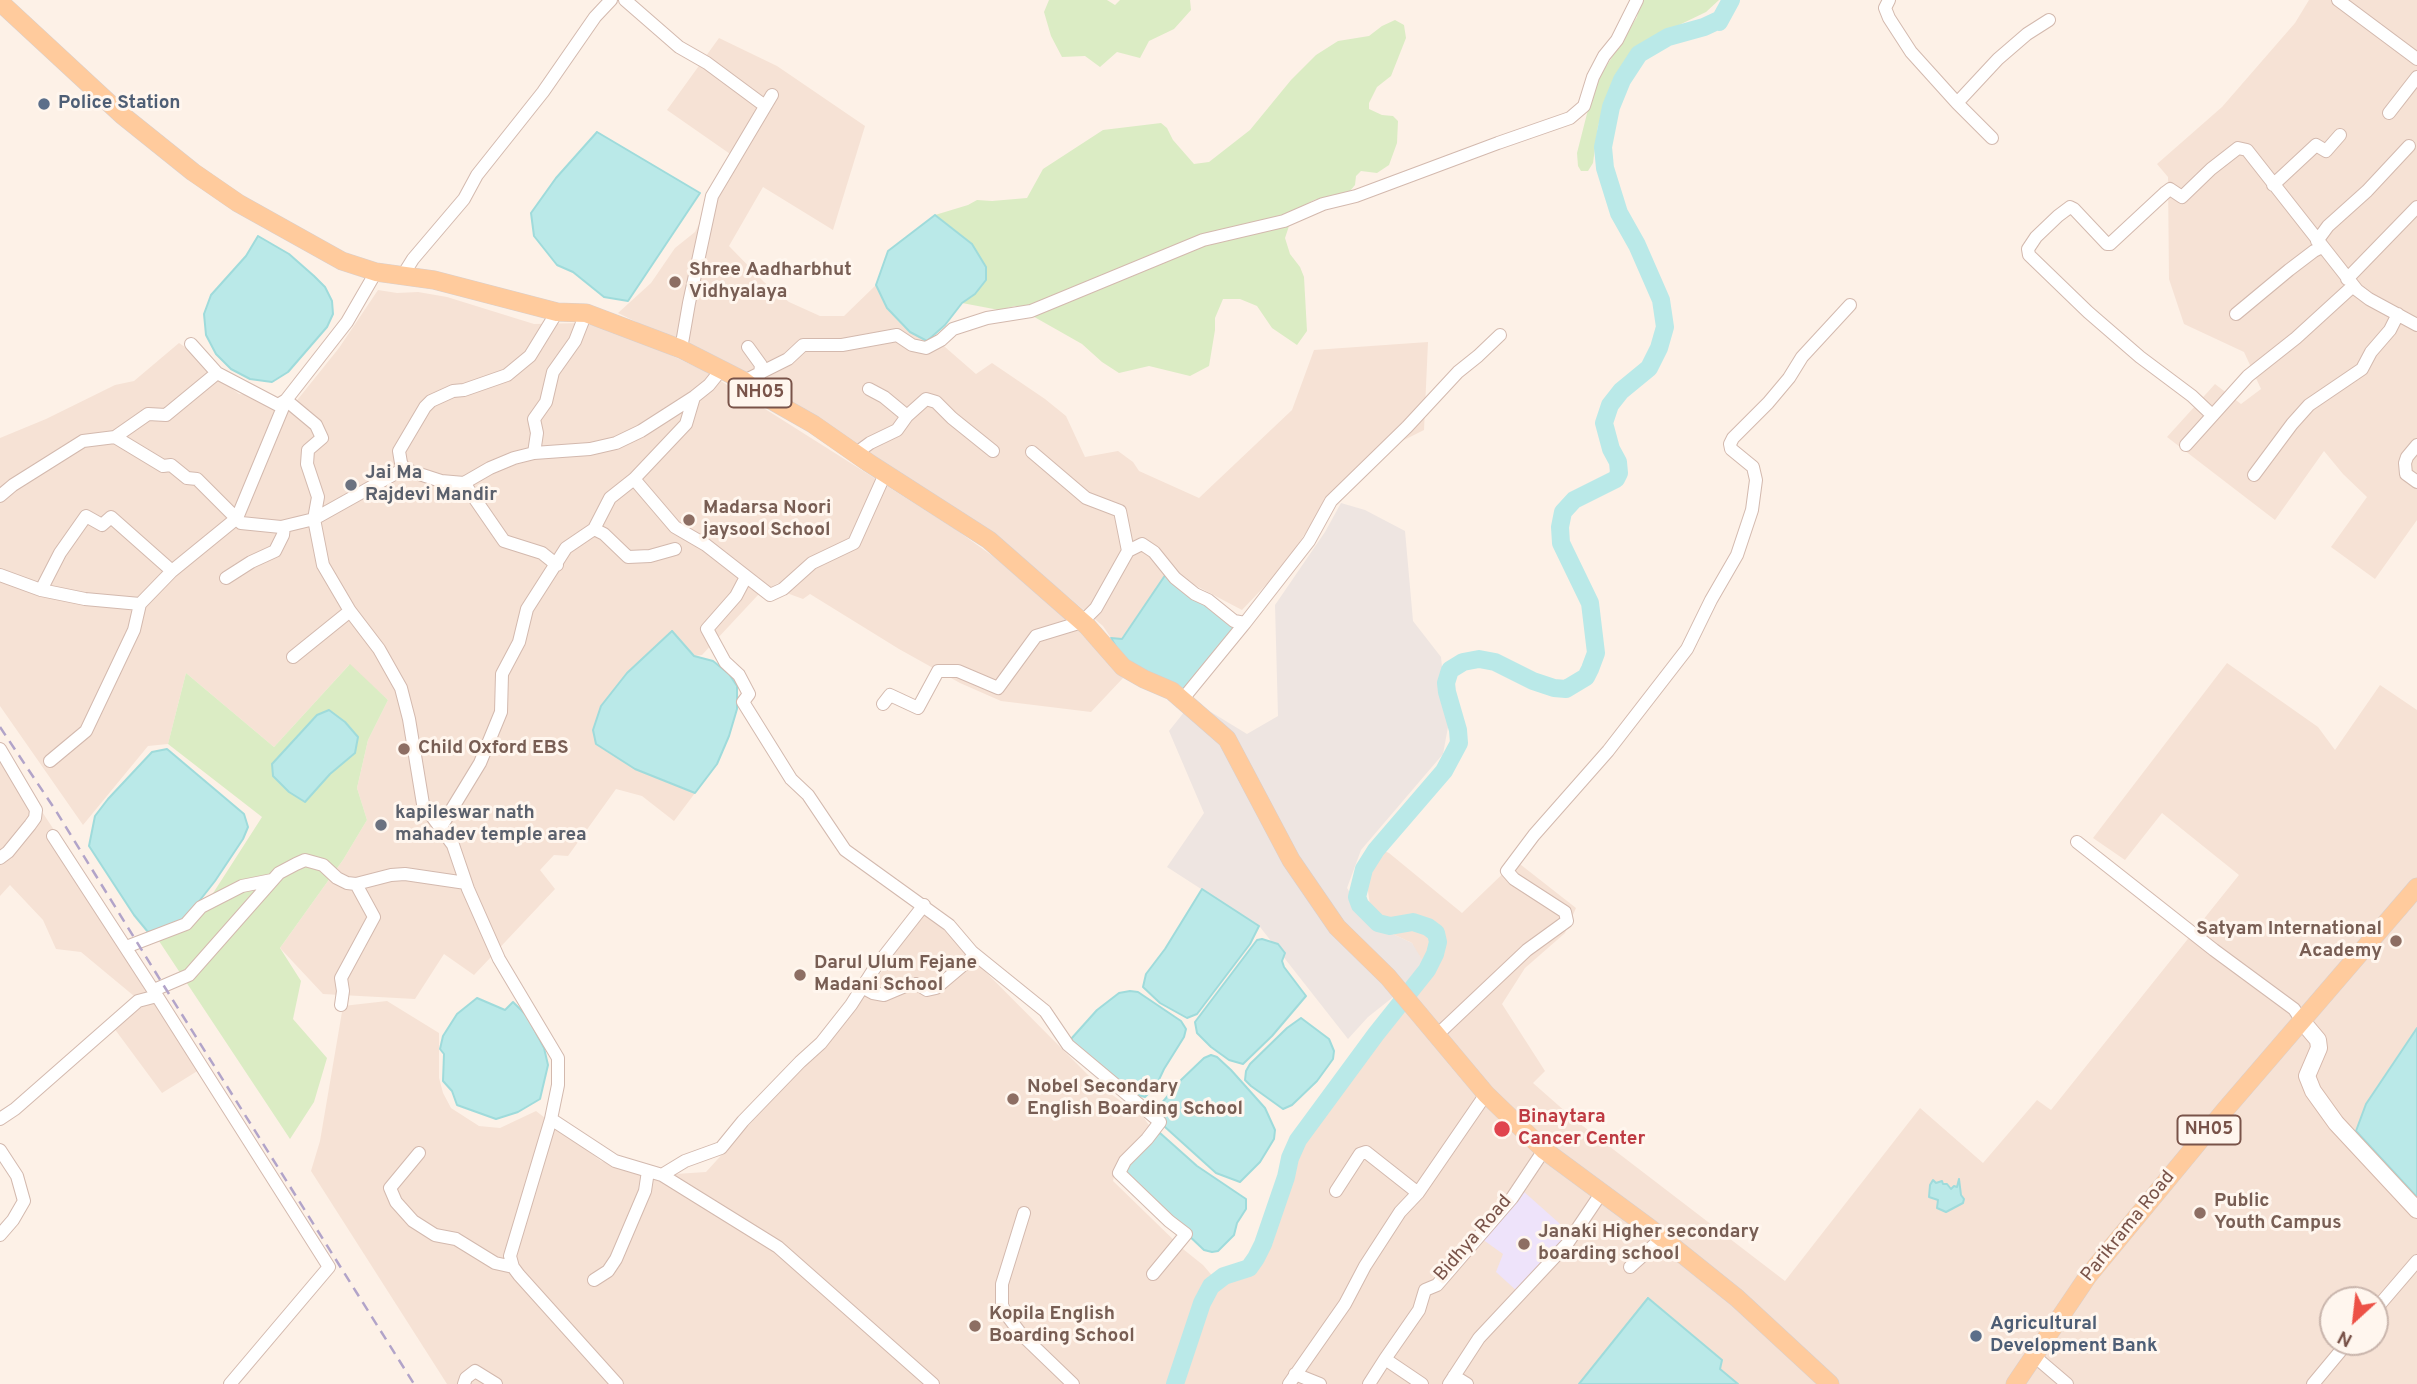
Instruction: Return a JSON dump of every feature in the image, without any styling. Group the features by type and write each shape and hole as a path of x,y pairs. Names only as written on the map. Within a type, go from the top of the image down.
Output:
{"main road":[{"name":"NH05","path":"0,2 122,115 192,172 238,203 342,261 376,272 434,280 557,313 586,313 681,349 721,370 752,377 762,395 813,424 989,540 1082,622 1123,667 1172,691 1227,739 1291,860 1337,927 1388,977 1486,1094 1544,1150 1737,1298 1830,1384"},
{"name":"Parikrama Road","path":"2015,1384 2088,1276 2417,887"}],"street":[{"path":"403,275 413,259 464,199 477,175 537,100 595,17 611,0"},
{"path":"625,0 679,47 768,101 712,196 681,349"},
{"path":"752,377 788,359 803,345 842,345 897,335 912,345 926,348 953,329 987,318 1031,311 1203,240 1284,221 1323,204 1356,196 1570,118 1584,106 1589,86 1637,0"},
{"path":"1889,0 1885,8 1904,41 1957,103 1992,138"},
{"path":"2338,0 2417,59"},
{"path":"1957,103 2017,42 2049,20"},
{"path":"2389,113 2417,77"},
{"path":"2273,185 2316,145 2326,151 2340,135"},
{"path":"2236,314 2314,251 2328,226 2352,206 2409,146"},
{"path":"2212,415 2081,306 2029,255 2028,249 2044,229 2070,207 2110,244 2170,189 2182,197 2238,148 2247,150 2350,282 2369,299 2417,325"},
{"path":"2186,444 2248,376 2296,338 2417,207"},
{"path":"50,761 86,731 134,630 140,604 172,571 237,519 286,400 347,322 376,272"},
{"path":"1437,1035 1527,950 1567,921 1565,912 1514,879 1507,871 1542,825 1602,759 1687,649 1737,555 1752,510 1756,480 1754,467 1731,449 1730,444 1745,423 1768,403 1789,379 1802,357 1850,305"},
{"path":"406,471 399,451 425,407 431,401 453,391 464,390 508,375 530,356 557,313"},
{"path":"534,453 537,433 534,419 546,402 553,372 575,341 586,313"},
{"path":"2254,475 2309,405 2362,369 2371,352 2390,331 2398,314"},
{"path":"1182,700 1309,541 1331,501 1407,427 1458,372 1500,335"},
{"path":"191,344 217,373 278,405 286,400"},
{"path":"748,347 761,365 752,377"},
{"path":"115,437 163,466 171,465 187,478 197,479 241,523 284,527 314,519 398,472 406,471 442,481 464,483 490,468 534,453 590,449 616,443 694,397 709,385 721,370"},
{"path":"0,496 83,441 115,437 148,414 166,415 217,373"},
{"path":"870,389 907,416"},
{"path":"441,827 480,763 501,712 502,674 519,642 527,609 566,548 594,529 610,498 634,479 686,424 694,397"},
{"path":"855,454 870,443 897,430 907,416 926,399 936,402 993,450"},
{"path":"286,400 316,425 322,438 308,450 307,464 318,497 314,519 323,565 350,611 379,649 401,688 423,804 453,845 466,883 499,959 558,1058 558,1085 551,1119 510,1256 513,1267 617,1384"},
{"path":"2417,445 2405,463 2406,474 2417,482"},
{"path":"1032,452 1086,498 1120,511 1128,551"},
{"path":"634,479 674,527 706,545 770,595 783,589 812,563 854,543 886,474"},
{"path":"464,483 504,541 542,553 557,565"},
{"path":"41,590 60,553 86,516 102,524 111,517 172,571"},
{"path":"226,578 275,551 284,527"},
{"path":"594,529 604,534 628,557 650,556 675,549"},
{"path":"883,704 890,695 918,708 938,671 958,671 998,688 1036,636 1082,622 1096,608 1128,551 1142,544 1154,552 1175,578 1195,594 1208,600 1234,621 1245,623"},
{"path":"0,575 41,590 85,599 140,604"},
{"path":"746,576 736,596 707,629 725,662 739,675 749,694 743,702 791,779 808,794 845,850 949,925 975,955 1045,1011 1068,1045 1160,1122 1125,1161 1119,1173 1168,1221 1186,1234 1153,1274"},
{"path":"293,657 350,611"},
{"path":"0,749 36,810 30,825 0,858"},
{"path":"53,836 329,1267 230,1384"},
{"path":"2077,842 2294,1009 2318,1040 2319,1048 2307,1076 2313,1091 2336,1123 2417,1210"},
{"path":"0,1119 15,1109 138,1000 189,975 279,873 305,860 323,865 347,883 356,884 374,878 405,874 466,883"},
{"path":"125,947 186,924 201,907 242,886 272,880"},
{"path":"341,1005 341,978 374,917 356,884"},
{"path":"662,1175 685,1161 721,1148 743,1121 821,1043 924,905"},
{"path":"862,987 884,995 910,984 917,984 927,990 936,988 975,955"},
{"path":"1292,1379 1345,1304 1365,1266 1400,1212 1418,1192 1486,1094"},
{"path":"551,1119 615,1161 662,1175 778,1247 933,1384"},
{"path":"0,1150 17,1176 24,1201 0,1235"},
{"name":"Bidhya Road","path":"1369,1384 1419,1310 1425,1290 1437,1285 1512,1198 1544,1150"},
{"path":"1336,1191 1360,1154 1366,1152 1418,1192"},
{"path":"419,1153 390,1188 396,1202 413,1221 435,1235 456,1239 495,1263 513,1267"},
{"path":"594,1280 608,1271 617,1259 645,1191 648,1171"},
{"path":"1467,1384 1452,1380 1479,1338 1567,1244 1602,1192"},
{"path":"1024,1213 1002,1284 1002,1305 1021,1334 1073,1384"},
{"path":"1630,1268 1662,1238"},
{"path":"2389,1294 2417,1261"},
{"path":"2033,1355 2067,1384"},
{"path":"2313,1384 2336,1356"},
{"path":"1385,1359 1422,1384"},
{"path":"464,1384 466,1378 475,1371 496,1384"},
{"path":"1292,1379 1313,1379 1320,1384"}],"shaded area":[{"path":"2309,0 2417,0 2417,474 2414,477 2417,480 2417,520 2375,579 2331,547 2367,497 2324,451 2275,520 2167,437 2215,384 2241,404 2261,389 2244,352 2184,324 2169,279 2168,177 2157,164 2222,107 2295,23"},
{"path":"719,38 777,66 865,126 833,230 763,187 729,246 764,282 789,302 820,316 844,316 876,285 887,308 927,341 937,340 976,374 992,363 1066,416 1085,457 1118,451 1133,462 1139,471 1199,498 1292,410 1314,350 1428,342 1424,430 1374,455 1329,498 1282,568 1242,610 1168,571 1121,639 1111,638 1103,626 1041,574 960,512 669,338 618,313 651,283 675,248 695,232 733,156 667,110"},
{"path":"378,290 447,297 534,324 583,323 623,333 705,371 955,529 994,557 1070,622 1123,678 1091,712 1001,701 960,683 899,649 810,594 803,599 784,592 778,583 758,595 702,655 694,656 672,631 627,673 601,706 635,769 695,793 674,821 642,796 616,789 568,856 554,855 540,870 555,889 474,975 444,954 415,999 323,994 280,948 343,860 367,820 357,788 368,740 388,700 349,665 274,747 186,673 168,744 148,746 83,825 0,706 0,438 115,385 134,381 179,343 239,394 252,395 286,414 339,348"},
{"path":"1341,503 1365,510 1405,531 1413,621 1441,657 1448,727 1443,754 1361,850 1347,888 1369,923 1412,943 1426,966 1421,975 1368,1017 1348,1039 1260,927 1167,867 1204,813 1169,731 1193,701 1247,734 1278,716 1275,605 1325,532"},
{"path":"2227,663 2318,727 2335,750 2380,685 2417,710 2417,1384 447,1384 311,1171 320,1141 343,1006 387,1001 439,1033 439,1078 443,1093 451,1108 479,1126 500,1128 536,1111 601,1161 646,1176 706,1172 842,1027 925,911 1096,1083 1144,1118 1151,1128 1117,1163 1113,1181 1215,1279 1226,1270 1252,1261 1261,1250 1302,1132 1421,975 1412,943 1369,923 1371,912 1365,870 1382,850 1462,913 1516,861 1576,908 1565,933 1525,968 1502,1004 1545,1071 1533,1083 1575,1120 1785,1281 1920,1108 1983,1163 2037,1100 2051,1110 2239,875 2162,813 2125,860 2093,838"},
{"path":"0,748 60,839 199,1070 162,1093 108,1020 134,996 81,952 56,949 43,920 10,885 0,896"},
{"name":"Janaki Higher secondary boarding school","path":"1522,1190 1568,1231 1557,1248 1518,1292 1496,1272 1503,1254 1482,1239"}],"green space":[{"path":"1049,0 1107,0 1115,5 1120,0 1190,0 1191,10 1174,29 1149,41 1140,58 1117,52 1100,67 1085,56 1062,57 1051,36 1044,12"},
{"path":"1640,0 1719,0 1706,12 1650,39 1635,51 1608,97 1598,126 1593,163 1588,171 1581,171 1577,153 1594,86 1637,17"},
{"path":"1395,20 1404,25 1406,38 1391,76 1377,87 1369,103 1369,109 1382,115 1393,116 1398,121 1397,143 1389,165 1377,173 1361,171 1350,191 1314,200 1294,211 1285,238 1290,254 1304,277 1307,331 1297,345 1272,328 1257,306 1240,299 1223,299 1215,318 1209,366 1190,376 1149,366 1119,373 1082,344 1015,306 999,310 962,303 975,293 935,215 977,200 1027,198 1043,169 1103,130 1161,123 1194,164 1209,162 1250,130 1291,80 1316,55 1338,41 1369,36"},
{"path":"350,664 388,700 368,740 357,788 367,820 343,860 280,948 301,981 293,1019 327,1058 314,1102 290,1139 157,938 192,926 262,817 168,744 186,673 274,747"}],"water":[{"path":"597,132 700,193 628,301 604,297 573,272 557,265 534,236 531,213 556,178"},
{"path":"935,215 972,244 986,267 986,280 927,341 910,332 887,308 876,285 888,251"},
{"path":"258,236 289,254 325,287 332,301 333,314 327,327 288,372 272,382 250,379 231,369 216,354 206,335 204,314 211,295 246,256"},
{"path":"1168,571 1237,626 1191,686 1182,690 1129,668 1111,638 1122,639"},
{"path":"672,631 694,656 713,661 729,674 737,686 737,709 729,736 717,764 695,793 635,769 596,744 593,730 601,706 627,673"},
{"path":"329,710 345,722 358,737 355,753 330,774 305,802 289,792 273,776 272,764 317,715"},
{"path":"167,749 244,814 248,827 215,881 182,923 148,932 89,846 95,816 108,799 152,752"},
{"path":"1202,889 1259,926 1250,944 1197,1014 1187,1018 1160,1003 1143,987 1146,974 1165,949"},
{"path":"1257,940 1278,944 1285,953 1282,961 1284,967 1306,996 1272,1036 1243,1064 1229,1060 1211,1047 1197,1033 1195,1022"},
{"path":"1138,992 1181,1021 1186,1029 1156,1086 1145,1097 1133,1094 1073,1044 1071,1039 1097,1010 1119,993"},
{"path":"477,998 505,1010 513,1002 527,1016 544,1048 548,1065 540,1099 518,1112 496,1119 457,1105 452,1091 443,1081 444,1054 440,1049 443,1036 457,1014"},
{"path":"1301,1018 1329,1039 1334,1051 1333,1059 1317,1081 1292,1105 1283,1109 1245,1080 1246,1071 1287,1028"},
{"path":"2417,1028 2417,1197 2356,1131 2366,1104"},
{"path":"1211,1055 1231,1070 1265,1108 1275,1130 1274,1139 1260,1162 1240,1182 1216,1173 1165,1127 1157,1113 1181,1080 1204,1058"},
{"path":"1160,1133 1197,1166 1246,1199 1246,1209 1237,1223 1234,1235 1218,1251 1204,1250 1125,1175 1125,1166"},
{"path":"1959,1179 1963,1203 1946,1212 1937,1208 1938,1200 1929,1197 1933,1180 1936,1183 1942,1181 1951,1189 1957,1187"},
{"path":"1648,1298 1722,1360 1720,1369 1738,1384 1579,1384"}],"waterway":[{"path":"1175,1384 1202,1303 1211,1286 1224,1276 1249,1268 1256,1258 1298,1140 1427,970 1435,954 1438,942 1436,933 1428,927 1413,922 1390,926 1378,923 1360,905 1357,897 1364,869 1376,850 1444,771 1459,743 1447,692 1446,683 1450,670 1463,662 1479,659 1495,662 1533,681 1566,689 1586,677 1590,669 1596,653 1590,603 1561,543 1563,512 1574,500 1616,479 1619,473 1618,462 1611,449 1604,423 1610,405 1621,391 1649,368 1665,327 1661,300 1637,245 1619,213 1605,168 1603,147 1611,107 1622,80 1639,54 1668,37 1719,22 1731,0"}],"railway":[{"path":"0,727 56,811 414,1384"}],"place":[{"name":"Police Station","path":"44,104"},
{"name":"Shree Aadharbhut Vidhyalaya","path":"675,282"},
{"name":"Jai Ma Rajdevi Mandir","path":"351,485"},
{"name":"Madarsa Noori jaysool School","path":"689,520"},
{"name":"Child Oxford EBS","path":"404,749"},
{"name":"kapileswar nath mahadev temple area","path":"381,825"},
{"name":"Satyam International Academy","path":"2396,941"},
{"name":"Darul Ulum Fejane Madani School","path":"800,975"},
{"name":"Nobel Secondary English Boarding School","path":"1013,1099"},
{"name":"Binaytara Cancer Center","path":"1502,1129"},
{"name":"Public Youth Campus","path":"2200,1213"},
{"name":"Janaki Higher secondary boarding school","path":"1524,1244"},
{"name":"Kopila English Boarding School","path":"975,1326"},
{"name":"Agricultural Development Bank","path":"1976,1336"}]}
